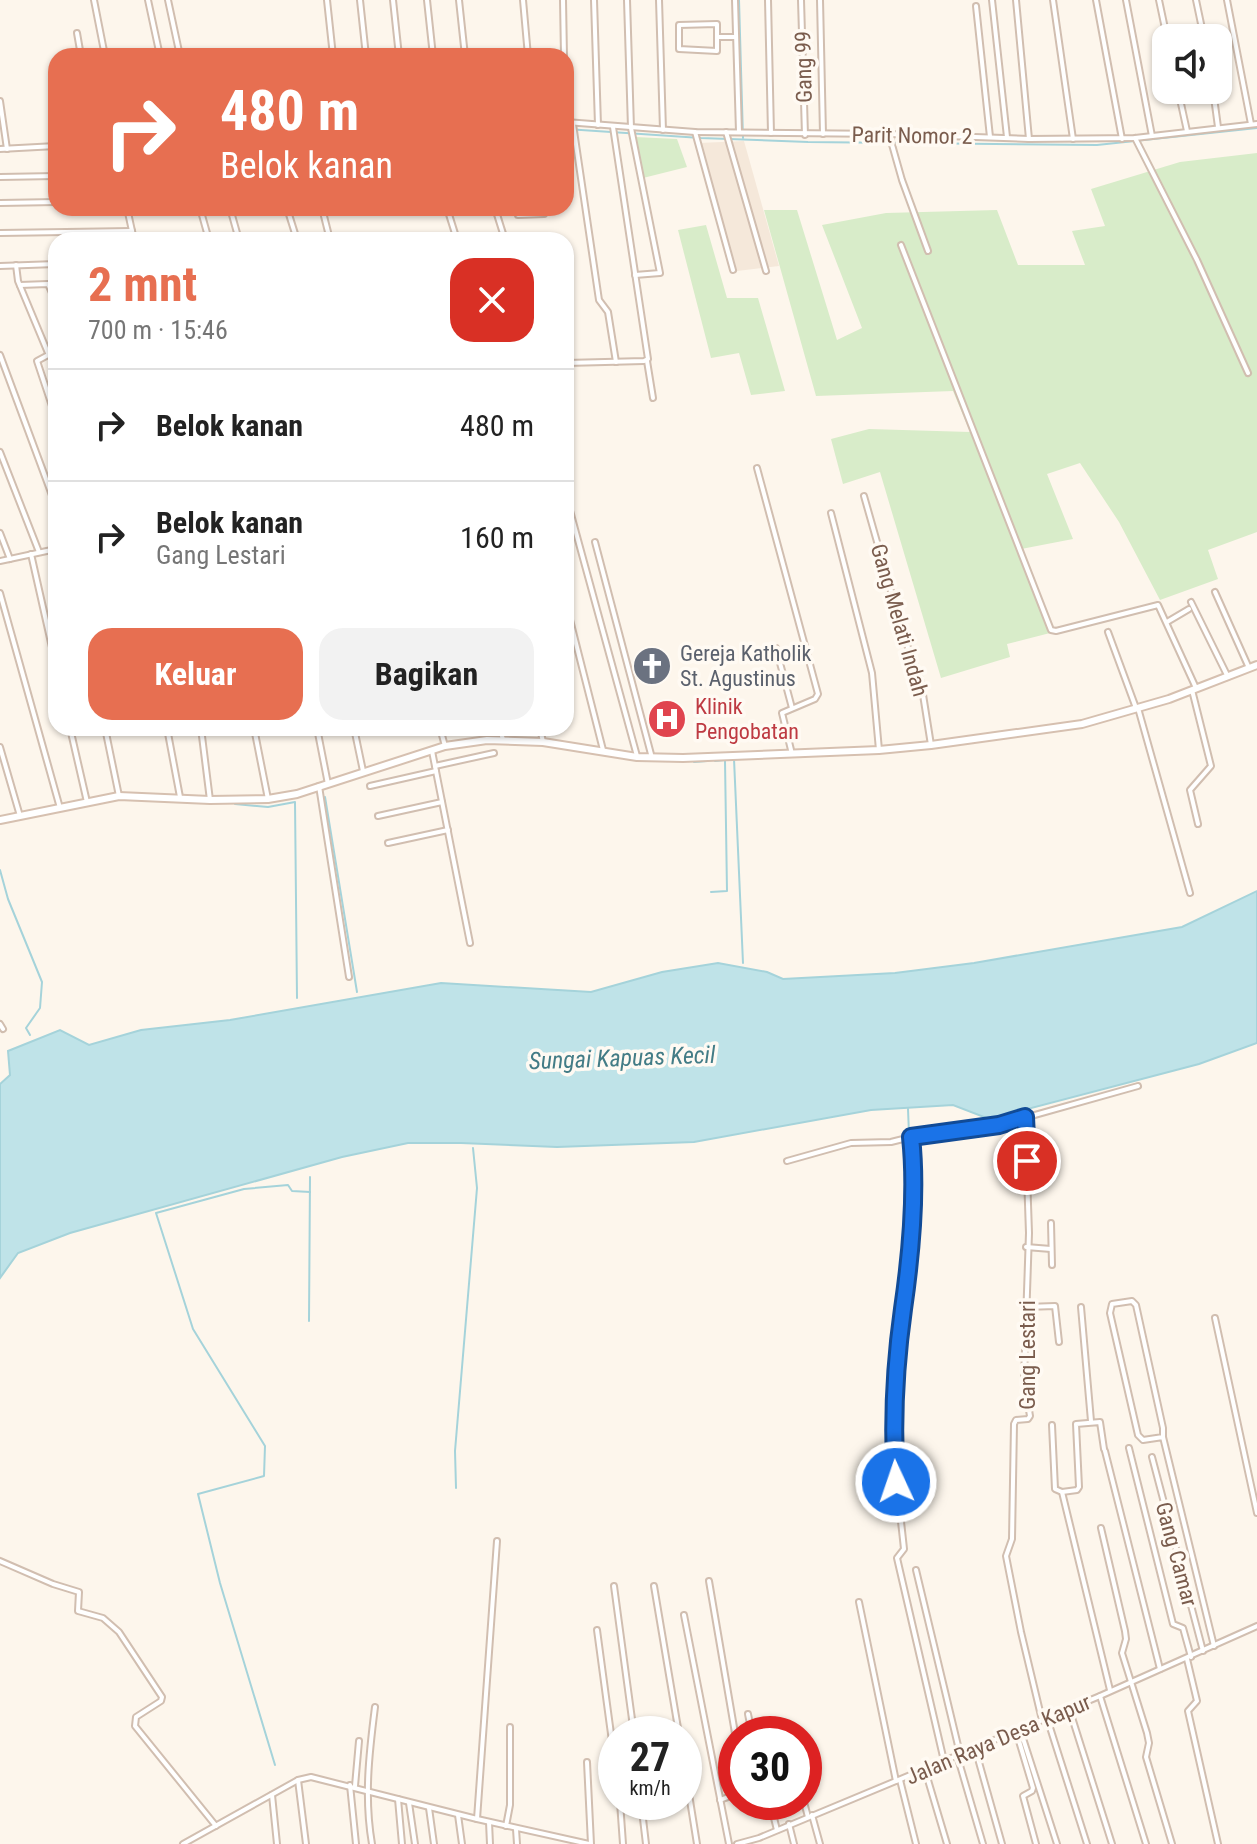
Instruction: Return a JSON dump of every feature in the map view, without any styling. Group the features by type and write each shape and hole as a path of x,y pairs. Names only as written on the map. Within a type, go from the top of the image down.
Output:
{"main road":[{"path":"0,820 119,796 268,799 328,784 445,746 503,740 543,742 652,758 879,750 931,745 1067,727 1137,708 1257,665"}],"street":[{"path":"94,0 103,48"},
{"path":"148,0 158,48"},
{"path":"168,0 178,48"},
{"path":"327,0 332,48"},
{"path":"360,0 365,48"},
{"path":"393,0 398,48"},
{"path":"427,0 432,48"},
{"path":"459,0 464,48"},
{"path":"523,0 527,48"},
{"path":"563,0 564,48"},
{"path":"594,0 598,125"},
{"path":"627,0 631,128 660,273 635,275"},
{"path":"659,0 663,130"},
{"path":"735,0 739,132"},
{"path":"768,0 771,133"},
{"name":"Gang 99","path":"801,0 805,135"},
{"path":"820,0 823,135"},
{"path":"992,0 1007,137"},
{"path":"1016,0 1029,139"},
{"path":"1053,0 1073,139"},
{"path":"1096,0 1122,139"},
{"path":"1126,0 1152,136"},
{"path":"1159,0 1164,24"},
{"path":"1196,0 1201,24"},
{"path":"1227,0 1254,124"},
{"path":"976,6 990,137"},
{"path":"717,24 718,37 717,51 680,50 678,26 717,24"},
{"path":"77,33 80,48"},
{"path":"718,37 736,37"},
{"path":"0,101 7,149"},
{"path":"1181,104 1187,131"},
{"path":"1215,104 1218,127"},
{"name":"Parit Nomor 2","path":"574,124 695,132 1122,139 1254,124"},
{"path":"613,127 653,398"},
{"path":"695,132 733,270"},
{"path":"726,132 766,271"},
{"path":"889,134 928,251"},
{"path":"574,136 599,300 608,312 616,362"},
{"path":"1135,138 1197,260 1248,373"},
{"path":"0,149 48,146"},
{"path":"0,177 48,176"},
{"path":"0,203 48,202"},
{"path":"66,232 132,231 129,216"},
{"path":"0,233 48,232"},
{"path":"901,245 1051,630 1158,605 1167,622 1194,689 1211,766 1190,790 1198,824"},
{"path":"0,266 48,264"},
{"path":"16,265 20,285 48,344"},
{"path":"20,285 48,284"},
{"path":"0,355 48,484"},
{"path":"48,356 37,361 48,394"},
{"path":"574,363 647,361"},
{"path":"0,452 39,552"},
{"path":"757,468 818,694 815,699 781,714 792,754"},
{"name":"Gang Melati Indah","path":"864,496 904,637 921,682 931,745"},
{"path":"831,513 872,673 879,750"},
{"path":"574,525 637,757"},
{"path":"0,533 10,559"},
{"path":"595,542 652,758"},
{"path":"0,561 48,550"},
{"path":"31,554 48,629"},
{"path":"1215,592 1249,668"},
{"path":"0,593 60,808"},
{"path":"1191,602 1228,677"},
{"path":"1167,622 1189,609"},
{"path":"1108,632 1137,708 1190,893"},
{"path":"574,636 603,750"},
{"path":"776,648 792,708"},
{"path":"72,736 87,802"},
{"path":"107,736 119,796"},
{"path":"169,736 180,797"},
{"path":"202,736 210,800"},
{"path":"256,736 268,799"},
{"path":"319,736 328,784"},
{"path":"356,736 363,771"},
{"path":"442,736 445,746"},
{"path":"502,736 503,740"},
{"path":"542,736 543,742"},
{"path":"0,747 20,818"},
{"path":"432,751 470,943"},
{"path":"370,786 494,753"},
{"path":"319,786 349,977"},
{"path":"378,816 442,802"},
{"path":"388,843 448,830"},
{"path":"787,1161 851,1143 891,1142 999,1125 1138,1086"},
{"name":"Gang Lestari","path":"1025,1117 1029,1233 1026,1247 1024,1389 1030,1416 1014,1423 1012,1539 1006,1556 1044,1719"},
{"path":"911,1137 913,1176 908,1270 893,1422 904,1549 897,1558 944,1761"},
{"path":"1051,1223 1052,1265"},
{"path":"1026,1247 1051,1249"},
{"path":"1163,1437 1143,1440 1138,1435 1110,1313 1115,1303 1132,1301 1136,1305 1163,1437 1214,1646"},
{"path":"1026,1307 1055,1306 1059,1342"},
{"path":"1081,1307 1091,1421"},
{"path":"1215,1318 1257,1513"},
{"path":"1052,1425 1055,1489 1062,1492 1079,1489 1074,1428 1077,1423 1091,1421 1101,1424 1160,1669"},
{"path":"1129,1448 1173,1624 1183,1627 1197,1701 1188,1711 1218,1844"},
{"name":"Gang Camar","path":"1152,1457 1203,1651"},
{"path":"1062,1492 1110,1690"},
{"path":"1101,1528 1125,1631 1122,1653 1147,1733 1149,1743 1146,1757 1172,1844"},
{"path":"477,1819 497,1541"},
{"path":"0,1561 79,1592 78,1611 103,1618 119,1632 162,1697 161,1701 136,1717 135,1726 216,1826"},
{"path":"916,1570 958,1755 983,1844"},
{"path":"709,1581 732,1716"},
{"path":"614,1586 632,1716"},
{"path":"654,1586 676,1716"},
{"path":"859,1602 898,1780 916,1844"},
{"path":"684,1615 718,1790"},
{"name":"Jalan Raya Desa Kapur","path":"822,1811 1100,1696 1257,1626"},
{"path":"597,1630 609,1716"},
{"path":"1100,1696 1146,1844"},
{"path":"372,1844 366,1814 366,1790 375,1707"},
{"path":"1069,1708 1112,1844"},
{"path":"1044,1719 1087,1844"},
{"path":"506,1826 510,1805 510,1727"},
{"path":"1018,1730 1033,1788 1023,1796 1036,1844"},
{"path":"1018,1730 1057,1844"},
{"path":"356,1844 352,1786 359,1741"},
{"path":"975,1748 1002,1844"},
{"path":"183,1844 193,1842 298,1780 319,1777 429,1808 590,1844 587,1762"},
{"path":"925,1770 947,1844"},
{"path":"298,1780 306,1844"},
{"path":"272,1795 277,1844"},
{"path":"398,1799 402,1844"},
{"path":"409,1803 415,1844"},
{"path":"429,1808 434,1844"},
{"path":"458,1815 462,1844"},
{"path":"621,1820 623,1844"},
{"path":"643,1820 646,1844"},
{"path":"693,1820 697,1844"},
{"path":"724,1820 729,1844"},
{"path":"774,1820 777,1830"},
{"name":"Jalan Raya Desa Kapur","path":"737,1844 760,1841 800,1820"},
{"path":"811,1820 820,1844"},
{"path":"489,1822 490,1844"},
{"path":"789,1824 794,1844"},
{"path":"516,1829 517,1844"}],"shaded area":[{"path":"744,141 779,266 737,271 699,143"}],"green space":[{"path":"635,137 677,139 687,167 643,178"},
{"path":"1257,153 1257,532 1208,550 1218,579 1160,600 1119,522 1080,463 1047,474 1073,539 1016,550 1050,633 1007,644 1010,657 941,678 880,472 843,484 831,439 869,429 970,432 953,391 816,396 764,210 797,210 837,340 862,328 822,225 886,213 997,210 1018,265 1085,265 1072,231 1105,226 1091,189 1180,162"},
{"path":"706,225 727,298 758,298 785,391 751,395 739,353 711,358 678,230"}],"water":[{"name":"Sungai Kapuas Kecil","path":"1257,891 1257,1043 1199,1064 989,1119 953,1105 871,1110 694,1142 557,1147 408,1143 342,1157 70,1233 18,1253 0,1278 0,1084 10,1075 8,1051 60,1030 89,1045 141,1030 230,1020 441,983 591,992 662,972 718,963 767,972 783,979 895,973 974,963 1182,927"}],"waterway":[{"path":"739,0 743,138"},
{"path":"574,130 808,142 1097,145 1257,128"},
{"path":"715,761 734,759 743,963"},
{"path":"694,762 707,761"},
{"path":"711,892 727,891 725,761"},
{"path":"325,797 357,992"},
{"path":"235,804 268,807 295,802 297,998"},
{"path":"0,870 8,899 42,982 40,1008 26,1028 30,1035"},
{"path":"908,1109 909,1134"},
{"path":"1029,1120 1030,1194"},
{"path":"456,1488 455,1451 477,1188 473,1148"},
{"path":"906,1273 910,1155"},
{"path":"309,1321 310,1177"},
{"path":"275,1765 220,1583 198,1494 264,1476 265,1446 193,1329 156,1213 244,1189 288,1185 292,1191 310,1192"}],"place":[{"name":"Gereja Katholik St. Agustinus","path":"652,666"},
{"name":"Klinik Pengobatan","path":"667,719"}],"route":[{"path":"896,1482 893,1422 908,1270 913,1176 911,1137 999,1125 1025,1117 1027,1161"}]}
